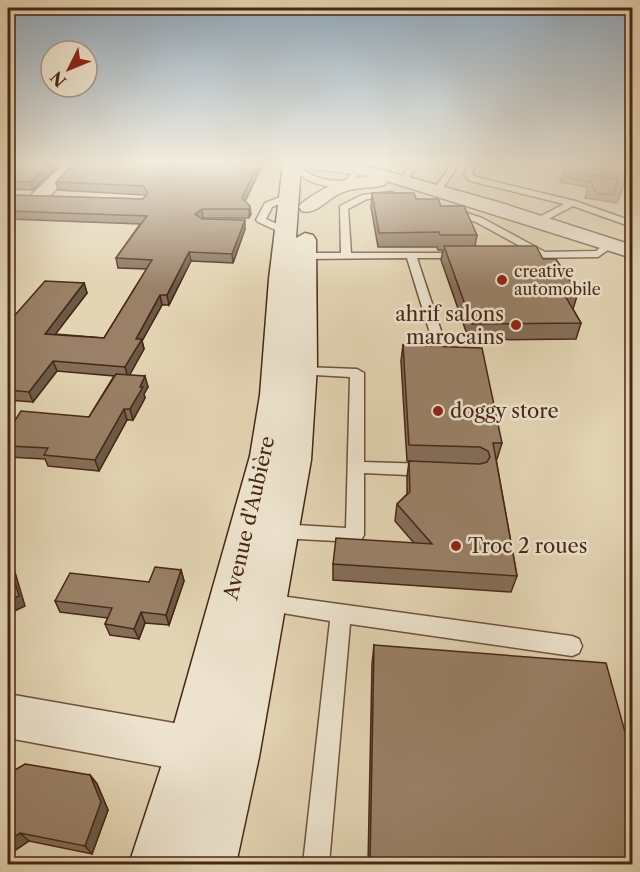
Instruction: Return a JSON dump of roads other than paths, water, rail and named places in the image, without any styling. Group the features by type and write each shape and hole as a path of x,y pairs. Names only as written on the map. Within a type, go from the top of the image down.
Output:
{"main road":[{"name":"Avenue d'Aubière","path":"207,864 213,753 247,603 275,395 295,205"},
{"name":"Avenue d'Aubière","path":"247,603 280,531 294,460 303,371 296,205"},
{"name":"Avenue d'Aubière","path":"158,864 213,753"}],"street":[{"path":"487,205 633,252"},
{"path":"8,717 213,753"}],"lane":[{"path":"247,224 283,205"},
{"path":"302,205 346,256"},
{"path":"346,256 343,208 347,205"},
{"path":"538,221 569,205"},
{"path":"577,205 633,224"},
{"path":"440,208 479,220 543,254"},
{"path":"510,255 598,254 610,245"},
{"path":"411,255 440,346"},
{"path":"346,256 477,255"},
{"path":"280,531 355,535 357,373 303,371"},
{"path":"356,467 440,471"},
{"path":"247,603 572,646"},
{"path":"316,864 341,614"}],"place":[{"name":"creative automobile","path":"502,280"},
{"name":"ahrif salons marocains","path":"516,325"},
{"name":"doggy store","path":"438,411"},
{"name":"Troc 2 roues","path":"456,546"}]}
